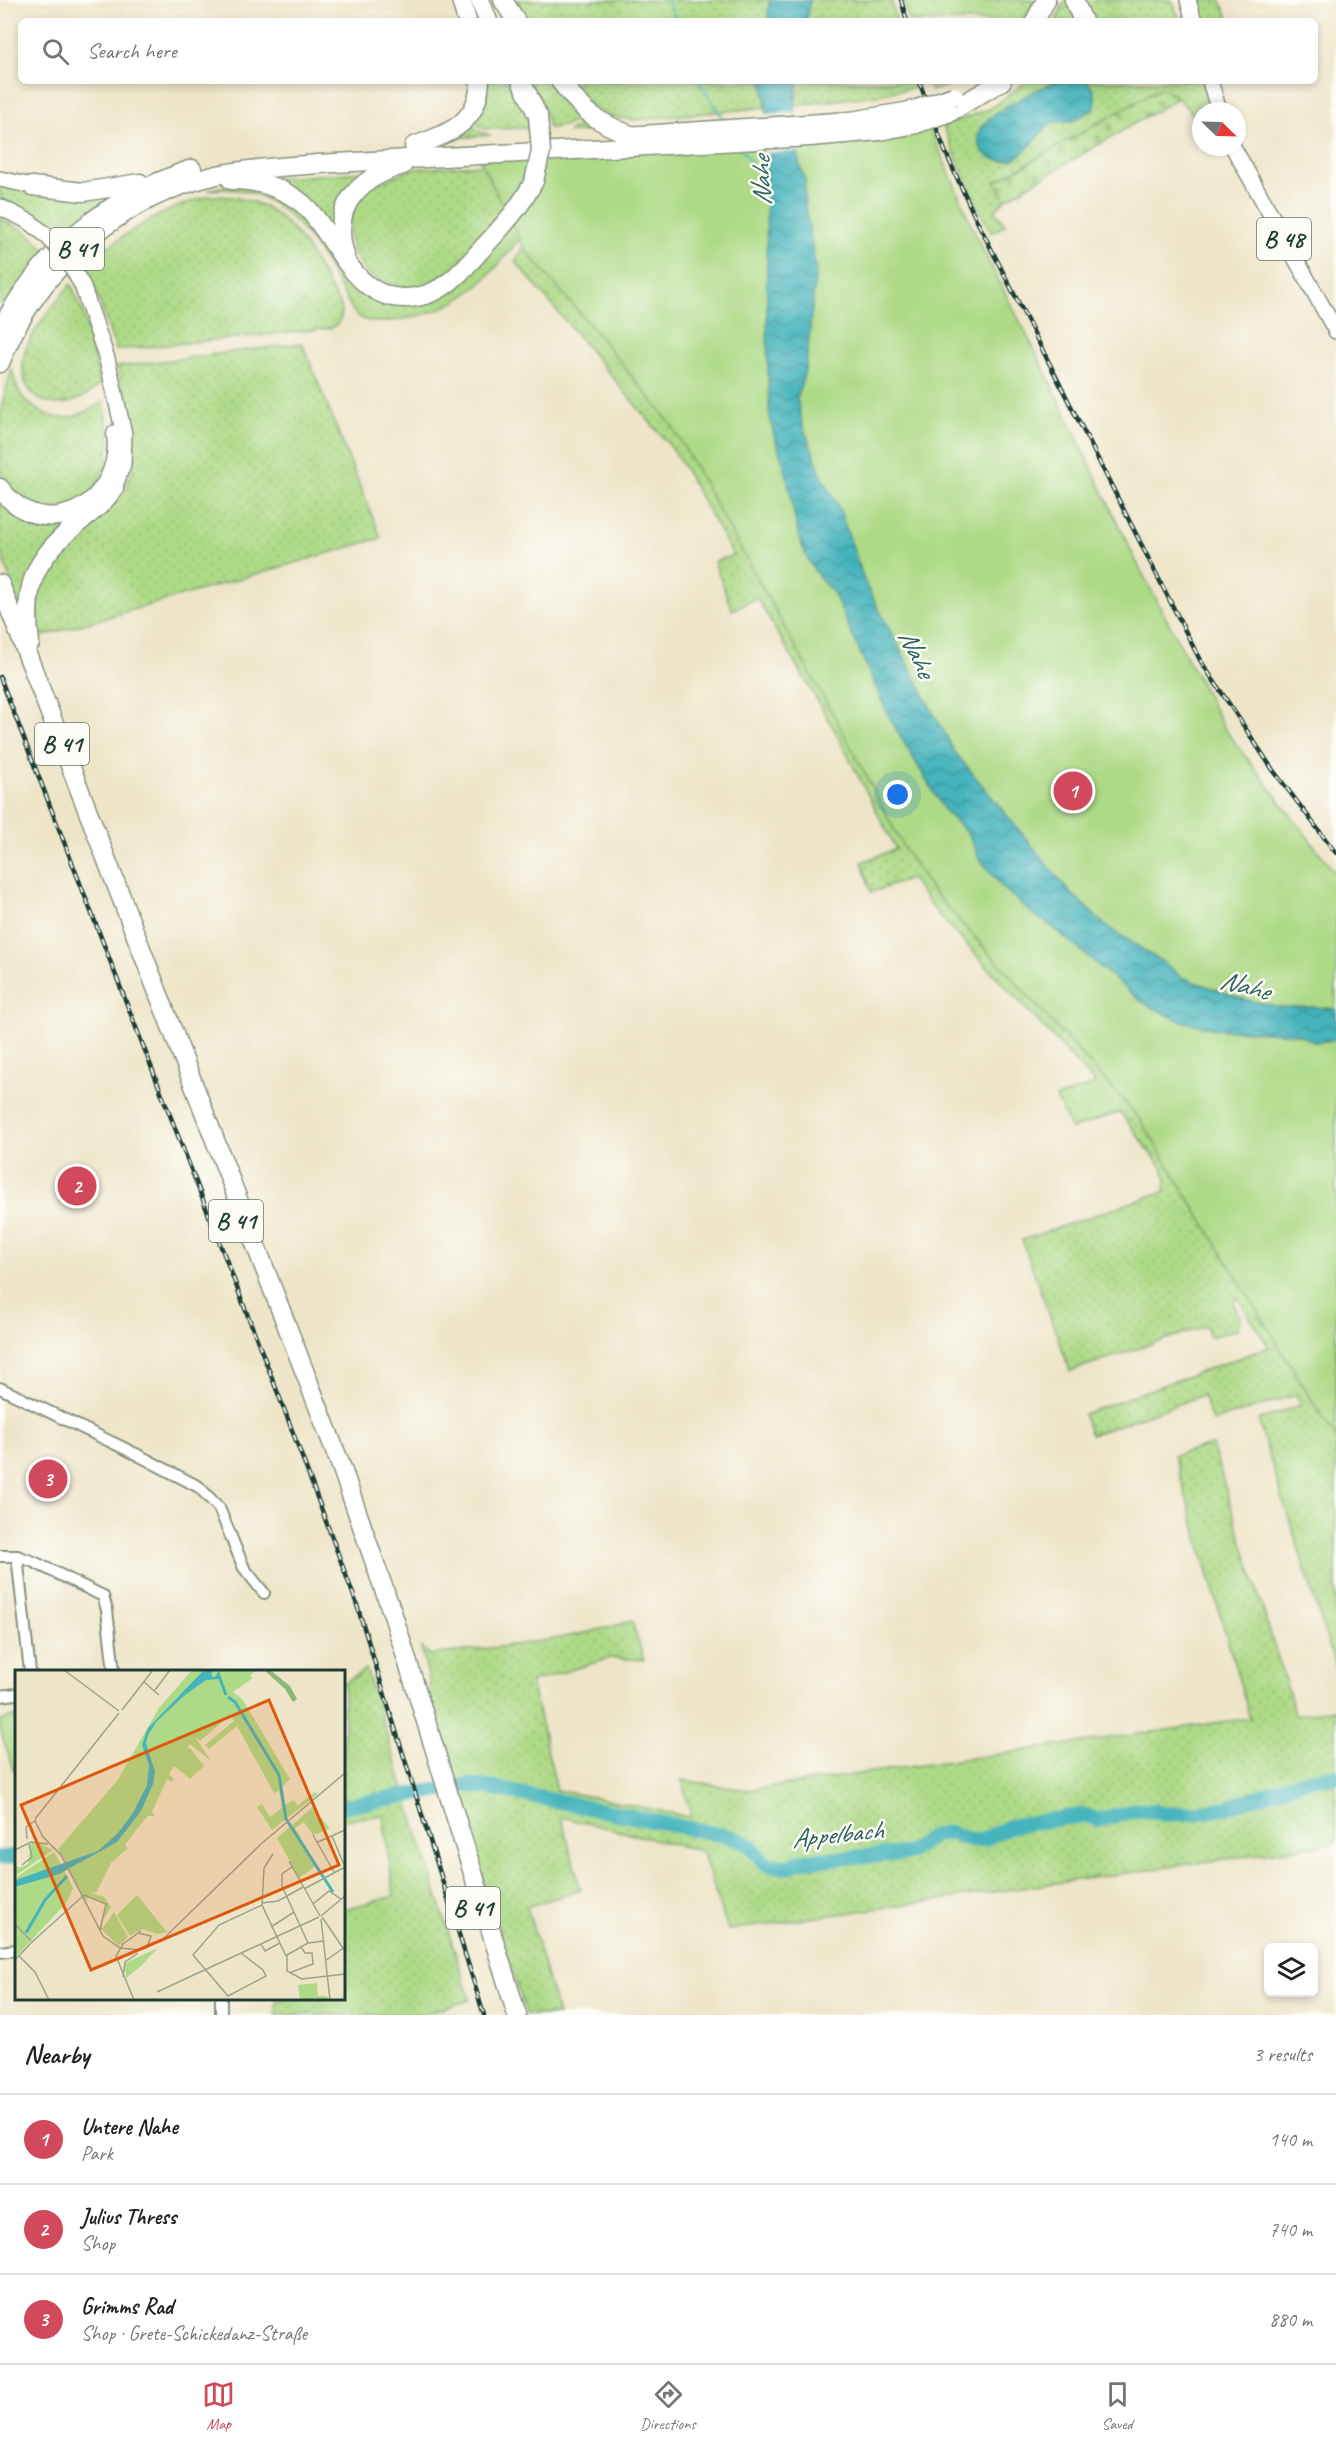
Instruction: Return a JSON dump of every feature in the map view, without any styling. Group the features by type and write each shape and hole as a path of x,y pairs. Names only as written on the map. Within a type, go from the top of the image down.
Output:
{"highway":[{"path":"461,0 466,18"},
{"path":"480,0 487,18"},
{"path":"503,0 514,18"},
{"path":"1037,18 1046,0"},
{"path":"1049,18 1058,0"},
{"path":"1074,0 1082,18"},
{"name":"B 41","path":"414,146 447,134 466,120 476,102 479,84"},
{"path":"196,181 251,181 283,191 309,210 354,272 372,289 394,297 411,298 435,292 449,284 468,264 522,203 534,181 541,151 538,116 522,84"},
{"name":"B 41","path":"563,84 584,110 595,119 633,136"},
{"name":"B 41","path":"0,363 11,337 29,306 52,276 79,248 109,223 142,203 196,181 251,169 809,131 879,118 913,118 952,104 990,84"},
{"name":"B 41","path":"0,331 36,275 73,235 117,203 165,178 193,169 247,158 414,146 633,136 669,140"},
{"path":"354,272 345,256 341,238 342,219 352,195 363,183 377,174 432,157"},
{"path":"32,186 57,191 83,192 165,178"},
{"name":"B 41","path":"0,488 17,506 32,513 57,516 80,510 101,492 111,476 116,459 116,434"},
{"name":"B 41","path":"33,669 26,610 35,572 50,548 98,508 114,488"},
{"name":"B 41","path":"0,584 341,1466 390,1607 506,2015"},
{"name":"B 41","path":"0,614 332,1470 437,1774"},
{"name":"B 41","path":"445,1802 516,2015"}],"main road":[{"path":"1188,0 1193,18"},
{"path":"1211,84 1216,102"},
{"name":"B 48","path":"1238,156 1336,331"},
{"path":"0,180 32,186"},
{"name":"B 41","path":"0,207 20,216 47,236 65,256 82,285 107,358 124,434 123,464 114,488"},
{"name":"B 41","path":"91,309 116,434"}],"street":[{"path":"0,1388 129,1450 199,1487 219,1508 244,1568 264,1593"},
{"path":"0,1556 17,1556 34,1562 103,1596 107,1610 114,1670"},
{"path":"17,1556 30,1670"},
{"path":"0,1696 15,1694"},
{"path":"0,1952 15,1950"},
{"path":"220,2000 221,2015"}],"green space":[{"path":"514,0 769,0 768,18 524,18"},
{"path":"810,0 891,0 896,18 807,18"},
{"path":"903,0 1035,0 1027,18 908,18"},
{"path":"1065,0 1070,0 1077,18 1057,18"},
{"path":"1081,0 1172,0 1179,18 1090,18"},
{"path":"1194,0 1220,0 1229,18 1204,18"},
{"path":"484,84 514,84 528,116 530,128 485,129 471,120"},
{"path":"531,84 557,84 582,115 567,125 549,128 542,103"},
{"path":"573,84 763,84 768,107 634,120 622,119 597,110"},
{"path":"798,84 916,84 917,87 878,95 795,105"},
{"path":"928,84 953,84 931,91"},
{"path":"1023,84 1206,84 1211,102 1192,102 1192,114 1178,98 1160,88 995,182 1006,199 995,210 1005,225 991,233 943,126 991,108"},
{"path":"1161,88 1178,98 1006,199 995,182"},
{"path":"587,118 614,131 568,132"},
{"path":"468,124 482,133 491,135 444,139"},
{"path":"928,124 978,240 1039,359 1139,567 1226,731 1336,874 1336,1439 1140,1119 931,889 904,848 844,734 671,424 525,250 480,160"},
{"path":"530,162 510,203 481,239 450,271 424,287 402,288 381,283 364,270 352,249 349,227 352,207 364,190 411,169"},
{"path":"374,171 337,233 264,179"},
{"path":"0,185 123,191 61,237 43,220 0,198"},
{"path":"229,185 251,185 295,204 340,265 418,304 529,205 530,225 489,275 460,299 423,315 393,321 370,321 355,314 312,242 285,211 249,192 234,189 208,190"},
{"path":"210,196 237,198 259,204 277,214 292,228 305,245 341,306 342,313 339,321 332,328 116,350 86,263 144,223 192,201"},
{"path":"0,218 26,232 46,250 0,314"},
{"path":"529,239 1336,1040 1336,1668 1258,1420 1301,1405 1296,1395 1212,1421 1203,1395 1091,1435 1083,1414 1269,1347 1237,1297 1233,1301 1240,1318 1237,1330 1210,1337 1206,1326 1070,1371 1022,1240 1165,1191 1166,1178 1163,1169 1120,1112 1071,1129 1056,1098 1096,1084 937,913 911,879 871,892 862,862 896,849 834,729 757,598 732,610 714,562 733,555 675,452 515,261"},
{"path":"71,284 83,312 100,383 89,394 76,400 63,404 50,403 39,398 30,390 24,378 23,362 29,342 35,332"},
{"path":"302,343 381,538 39,637 37,605 42,581 54,557 119,497 132,473 135,450 117,367"},
{"path":"12,369 20,394 44,414 53,417 70,417 86,412 103,402 110,438 106,466 93,491 77,504 53,509 35,507 11,491 0,472 0,411"},
{"path":"0,501 18,515 67,523 20,613 0,547"},
{"path":"1212,1445 1296,1716 1336,1709 1336,1843 728,1930 702,1851 561,1817 581,1890 527,1907 558,2015 527,2015 494,1917 428,1697 430,1684 421,1647 430,1655 481,1649 582,1634 632,1621 644,1660 610,1658 531,1682 557,1790 685,1816 691,1816 682,1780 748,1790 1250,1718 1174,1455"},
{"path":"366,1669 470,2000 419,2015 276,2015 277,2000 345,2000 345,1909 394,1896 383,1815 345,1820 345,1682"},
{"path":"15,1716 15,1769 13,1770 0,1729 0,1721"}],"water":[{"path":"769,0 810,0 807,18 768,18"},
{"path":"762,84 798,84 795,105 799,163 805,180 805,205 816,269 806,367 797,399 802,423 822,476 838,505 866,585 954,751 1069,891 1106,926 1169,966 1181,977 1243,999 1281,1007 1336,1009 1336,1040 1314,1042 1298,1034 1215,1029 1178,1020 1142,1002 1001,886 978,856 969,835 945,811 890,719 833,592 822,581 806,557 797,530 787,476 772,427 769,407 767,120"},
{"path":"1050,84 1088,84 1095,94 1093,110 1072,121 1052,122 1016,158 1001,161 988,156 979,144 980,129 993,116"}],"pier":[{"path":"798,112 801,151 764,153 765,114"}],"waterway":[{"path":"667,0 676,18"},
{"path":"701,84 725,122"},
{"name":"Nahe","path":"740,147 767,187"},
{"name":"Appelbach","path":"345,1806 468,1785 498,1789 731,1837 750,1845 768,1865 789,1867 800,1861 909,1853 934,1835 950,1833 971,1840 984,1839 1011,1826 1084,1815 1099,1820 1136,1810 1164,1814 1196,1813 1225,1808 1309,1779 1336,1776"},
{"name":"Appelbach","path":"0,1858 15,1856"}],"railway":[{"path":"901,0 906,18"},
{"path":"920,84 945,151 975,217 1200,660 1273,770 1336,853"},
{"path":"0,677 286,1414 356,1602 484,2015"}],"place":[{"name":"Untere Nahe","path":"1073,791"},
{"name":"Julius Thress","path":"77,1186"},
{"name":"Grimms Rad","path":"48,1479"}]}
